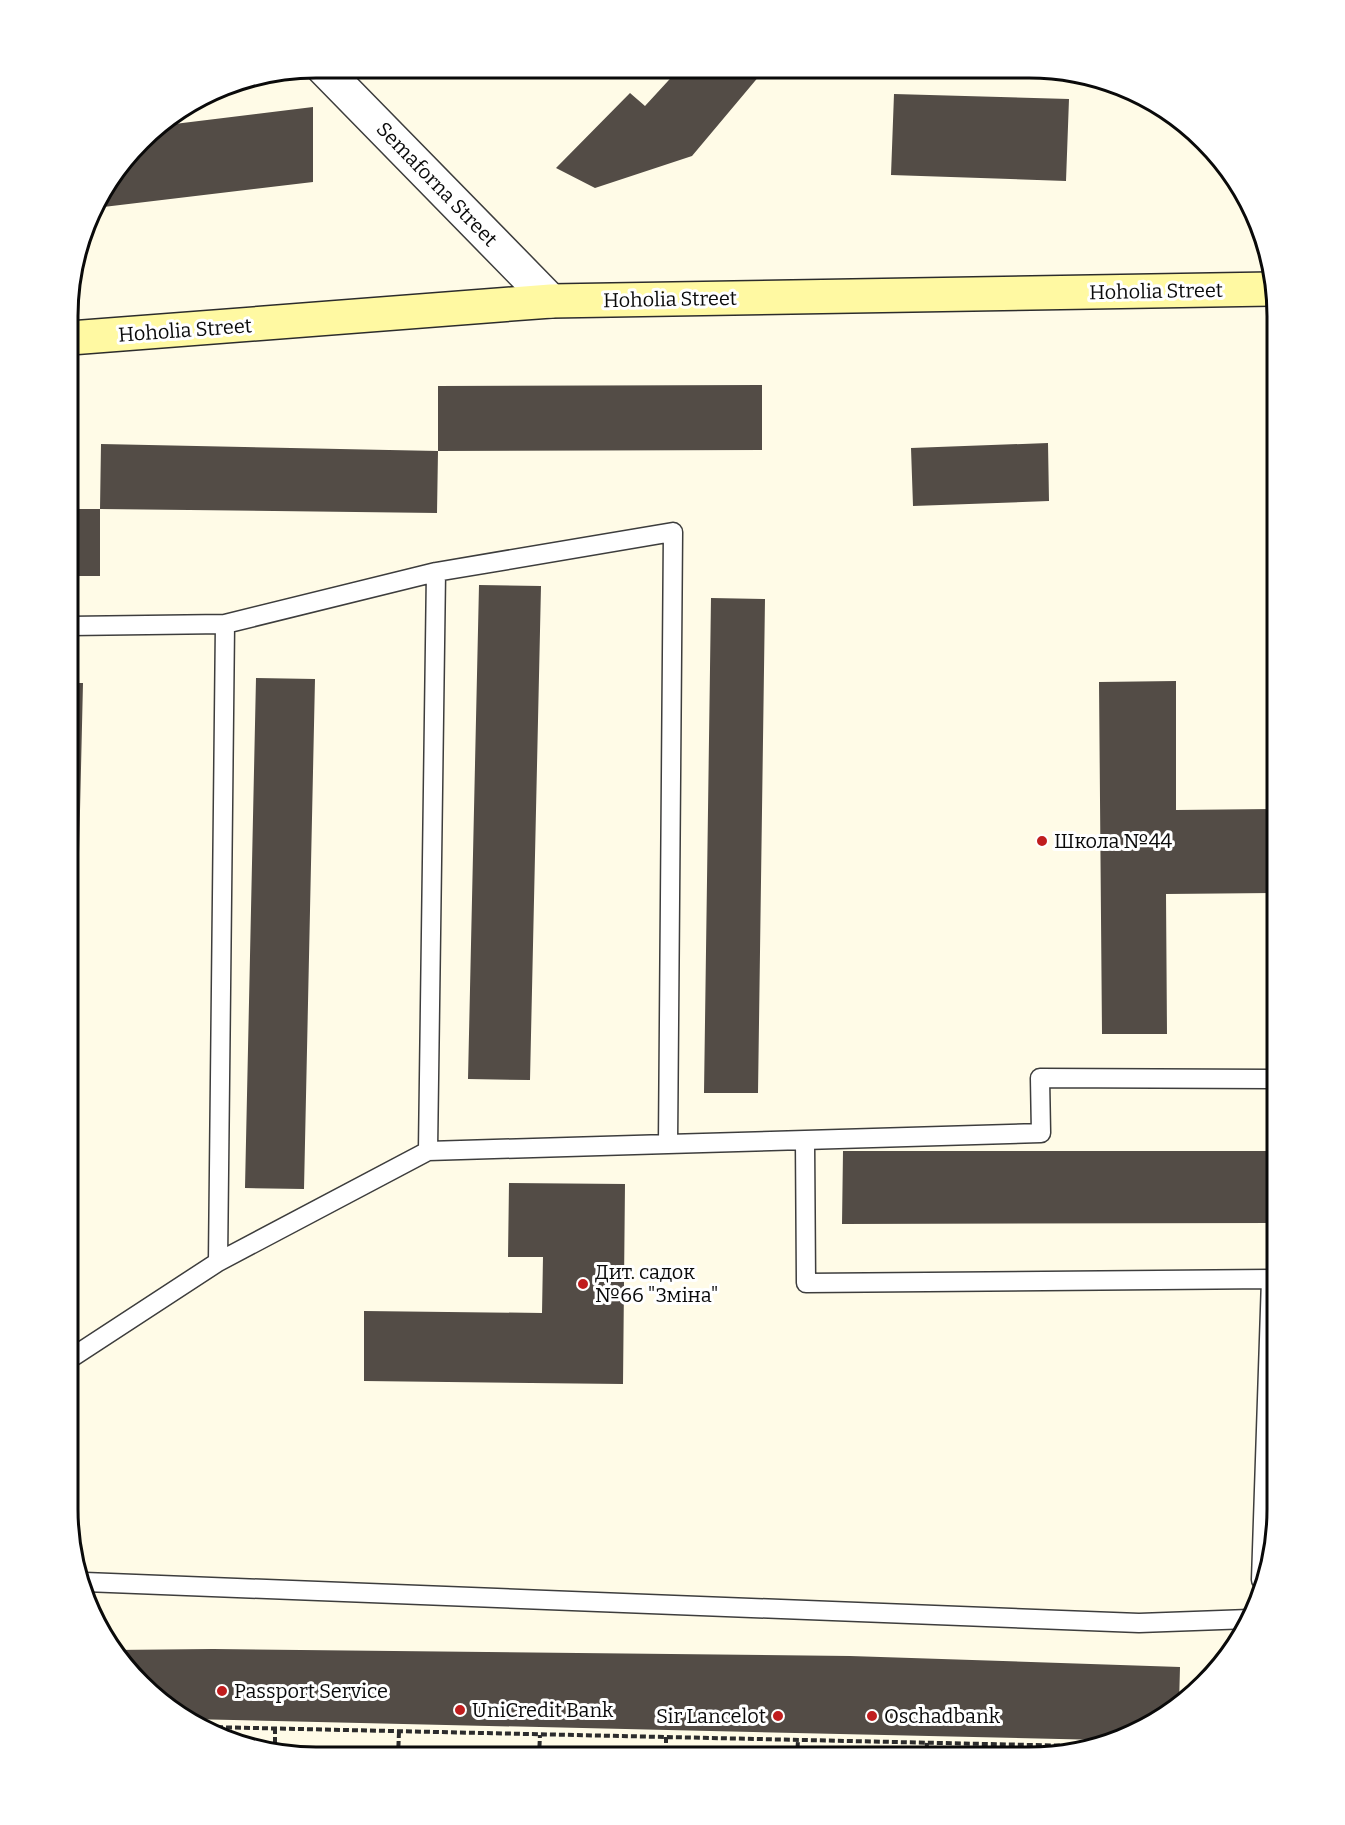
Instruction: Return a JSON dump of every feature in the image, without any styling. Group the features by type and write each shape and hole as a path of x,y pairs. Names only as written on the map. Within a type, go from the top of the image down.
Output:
{"street":[{"name":"Semaforna Street","path":"333,78 551,301"},
{"name":"Hoholia Street","path":"78,337 551,301 1265,288"}],"lane":[{"path":"78,626 225,624 436,572 673,531 668,1144"},
{"path":"428,1151 436,572"},
{"path":"218,1262 225,624"},
{"path":"78,1353 218,1262 428,1151 1041,1133 1040,1078 1267,1079"},
{"path":"805,1141 806,1283 1267,1279"},
{"path":"1262,1557 1267,1399"},
{"path":"90,1582 1139,1623 1239,1619"}],"path":[{"path":"222,1727 1046,1746"},
{"path":"275,1729 275,1743"},
{"path":"398,1747 399,1732"},
{"path":"539,1747 540,1735"},
{"path":"666,1737 666,1747"},
{"path":"798,1740 798,1747"},
{"path":"927,1743 927,1747"}],"building":[{"path":"671,78 757,78 692,156 595,188 556,168 630,93 645,106"},
{"path":"894,94 1069,99 1066,181 891,175"},
{"path":"313,107 313,182 105,207 118,184 137,159 176,124"},
{"path":"762,385 762,450 438,451 438,386"},
{"path":"1048,443 1049,501 913,506 911,448"},
{"path":"101,444 438,451 437,513 100,509"},
{"path":"78,509 100,509 100,576 78,576"},
{"path":"479,585 541,586 530,1080 468,1079"},
{"path":"711,598 765,599 758,1093 704,1093"},
{"path":"256,678 315,679 304,1189 245,1188"},
{"path":"1176,681 1176,810 1267,809 1267,893 1166,894 1167,1034 1102,1034 1099,682"},
{"path":"78,683 83,683 78,896"},
{"path":"843,1151 1267,1151 1267,1223 842,1224"},
{"name":"Дит. садок №66 \"Зміна\"","path":"509,1183 625,1184 623,1384 364,1381 364,1311 542,1313 543,1257 508,1257"},
{"path":"124,1650 850,1656 1180,1667 1179,1694 1148,1715 1120,1729 1088,1740 206,1719 184,1707 159,1688"}],"place":[{"name":"Школа №44","path":"1042,841"},
{"name":"Дит. садок №66 \"Зміна\"","path":"583,1284"},
{"name":"Passport Service","path":"222,1691"},
{"name":"UniCredit Bank","path":"460,1710"},
{"name":"Sir Lancelot","path":"778,1716"},
{"name":"Oschadbank","path":"872,1716"}]}
